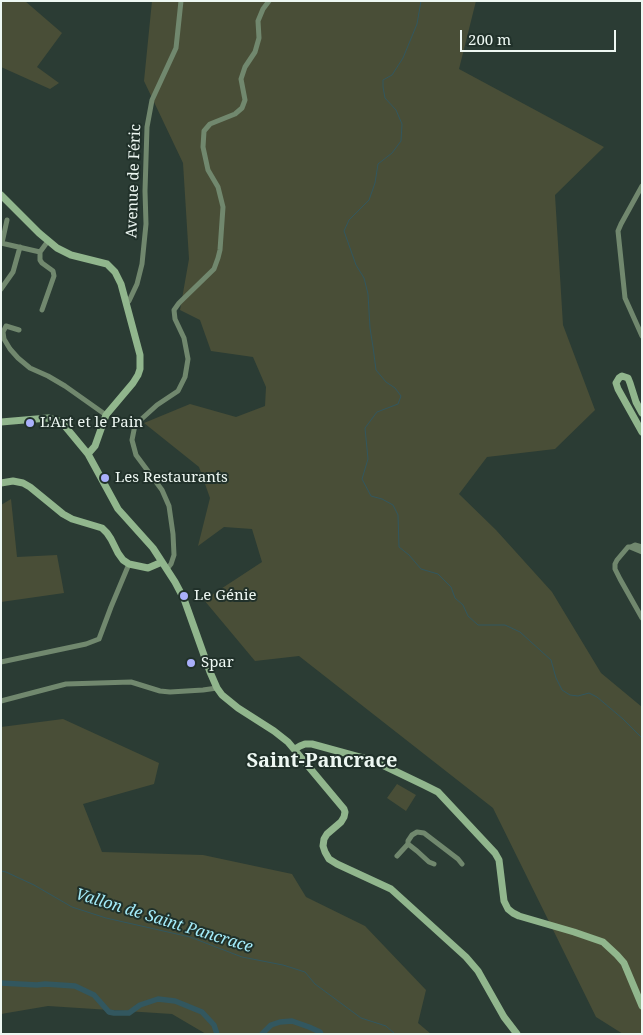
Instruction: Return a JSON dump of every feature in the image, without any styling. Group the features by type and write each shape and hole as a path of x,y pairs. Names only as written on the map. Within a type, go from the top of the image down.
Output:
{"street":[{"name":"Avenue de Féric","path":"127,303 137,284 142,264 146,224 144,187 147,127 152,100 176,48 181,1"},
{"path":"167,569 174,555 170,506 162,490 136,454 132,440 135,425 157,404 178,391 185,377 188,359 184,338 175,319 174,310 178,303 214,269 220,250 223,216 223,206 218,187 208,170 203,147 204,131 210,124 235,114 242,108 245,100 241,79 256,52 259,38 258,21 269,1"},
{"path":"642,186 620,224 618,231 625,298 642,336"},
{"path":"1,195 57,248 64,252 103,262 112,268 118,277 127,303 141,360 140,369 133,383 109,410 95,446 88,454"},
{"path":"7,220 2,243 40,252"},
{"path":"42,310 54,276 53,271 40,260 40,252 48,241"},
{"path":"1,289 13,272 20,247"},
{"path":"19,330 6,326 2,332 10,349 18,358 30,368 65,386 106,415"},
{"path":"642,413 636,402 629,380 624,377 619,378 616,383 618,389 642,432"},
{"path":"1,422 48,418 59,421 64,425 88,454 118,509 146,540 175,582 184,599 210,672 222,695 278,734 295,749 341,805 345,812 342,822 327,834 324,839 323,846 330,859 391,889 466,957 478,971 504,1017 517,1034"},
{"path":"1,483 13,481 24,484 63,514 72,519 102,528 112,539 123,560 129,564 148,568 162,562"},
{"path":"642,547 635,545 626,548 617,560 616,569 642,618"},
{"path":"630,547 642,552"},
{"path":"1,662 86,644 99,639 129,564"},
{"path":"1,701 66,684 131,682 170,692 217,688"},
{"path":"295,749 305,744 312,744 374,761 438,792 495,852 499,860 504,900 508,909 520,916 602,942 618,955 624,963 642,1006"},
{"path":"397,856 408,844 412,835 418,832 424,833 462,864"},
{"path":"408,844 434,864"}],"green space":[{"path":"1,1 25,1 62,33 37,67 59,83 50,89 1,67"},
{"path":"152,1 476,1 459,69 604,147 555,195 563,325 595,410 555,449 487,457 459,494 496,530 552,592 601,673 642,707 642,1034 623,1034 596,1017 493,808 299,656 255,661 204,600 262,562 252,529 224,527 198,546 210,498 199,467 144,423 190,404 236,417 265,406 266,387 253,357 211,351 200,320 180,310 189,259 183,163 144,81"},
{"path":"11,499 17,557 57,555 64,593 1,602 1,505"},
{"path":"63,719 159,763 154,784 83,804 102,852 203,855 292,874 306,897 365,926 426,990 418,1023 431,1034 206,1034 172,1014 48,1006 1,1014 1,727"},
{"path":"397,784 416,795 406,811 387,798"}],"waterway":[{"path":"421,1 417,24 403,58 392,75 383,80 385,98 396,110 402,124 401,141 392,153 378,164 375,183 369,200 349,220 344,231 356,265 364,278 368,294 370,328 376,370 401,396 398,404 377,412 365,428 368,459 362,479 371,496 393,505 398,515 399,547 421,569 438,574 451,587 455,598 463,605 468,616 478,625 505,625 520,632 551,660 556,678 562,690 570,695 578,696 589,693 597,697 642,738"},
{"name":"Vallon de Saint Pancrace","path":"1,871 34,885 72,907 106,918 190,937 242,957 283,965 305,972 315,984 361,1018 386,1026 395,1034"},
{"path":"1,983 75,986 94,995 109,1012 114,1013 129,1013 140,1005 158,999 175,1001 202,1012 214,1025 217,1034"},
{"path":"262,1034 271,1025 292,1021 321,1034"}],"place":[{"name":"L'Art et le Pain","path":"30,423"},
{"name":"Les Restaurants","path":"105,478"},
{"name":"Le Génie","path":"184,596"},
{"name":"Spar","path":"191,663"}],"district":[{"name":"Saint-Pancrace","path":"322,761"}]}
